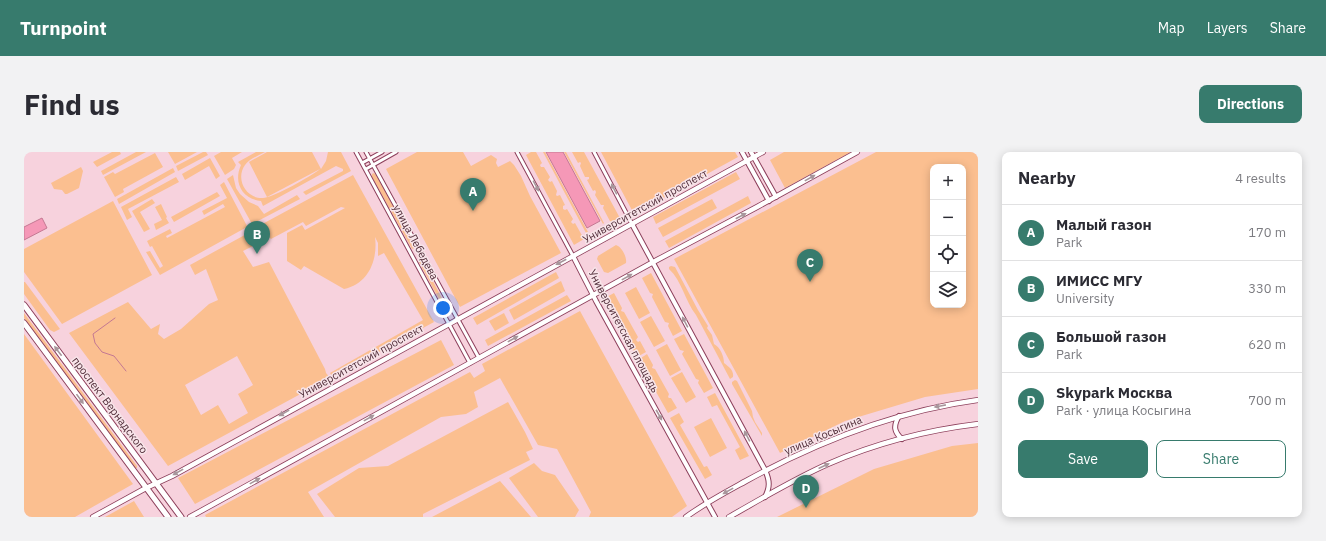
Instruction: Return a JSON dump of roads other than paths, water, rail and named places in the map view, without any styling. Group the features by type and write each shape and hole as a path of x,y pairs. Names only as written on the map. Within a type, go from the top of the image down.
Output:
{"main road":[{"name":"Университетский проспект","path":"93,517 763,152"},
{"path":"190,517 653,262 769,201 857,152"},
{"name":"проспект Вернадского","path":"24,305 181,517"},
{"name":"проспект Вернадского","path":"24,323 168,517"},
{"name":"улица Косыгина","path":"686,517 707,503 765,470 839,436 899,416 935,407 978,400"},
{"path":"729,517 801,477 856,453 948,428 978,424"}],"street":[{"name":"улица Лебедева","path":"356,152 470,363"},
{"name":"улица Лебедева","path":"366,152 456,319 479,358"},
{"path":"362,163 382,152"},
{"path":"366,169 396,152"},
{"name":"Университетская площадь","path":"517,152 715,517"},
{"path":"594,152 765,470 770,483 765,497"},
{"path":"742,152 769,201"},
{"path":"751,152 776,197"},
{"path":"415,259 417,254 422,255"},
{"path":"899,416 894,426 896,434 903,440"},
{"path":"887,420 892,423 895,435 892,442"}],"waterway":[{"path":"115,318 93,334 95,343 102,352 114,356 126,371"}],"place":[{"name":"Малый газон","path":"473,211"},
{"name":"ИМИСС МГУ","path":"257,254"},
{"name":"Большой газон","path":"810,282"},
{"name":"Skypark Москва","path":"806,508"}]}
